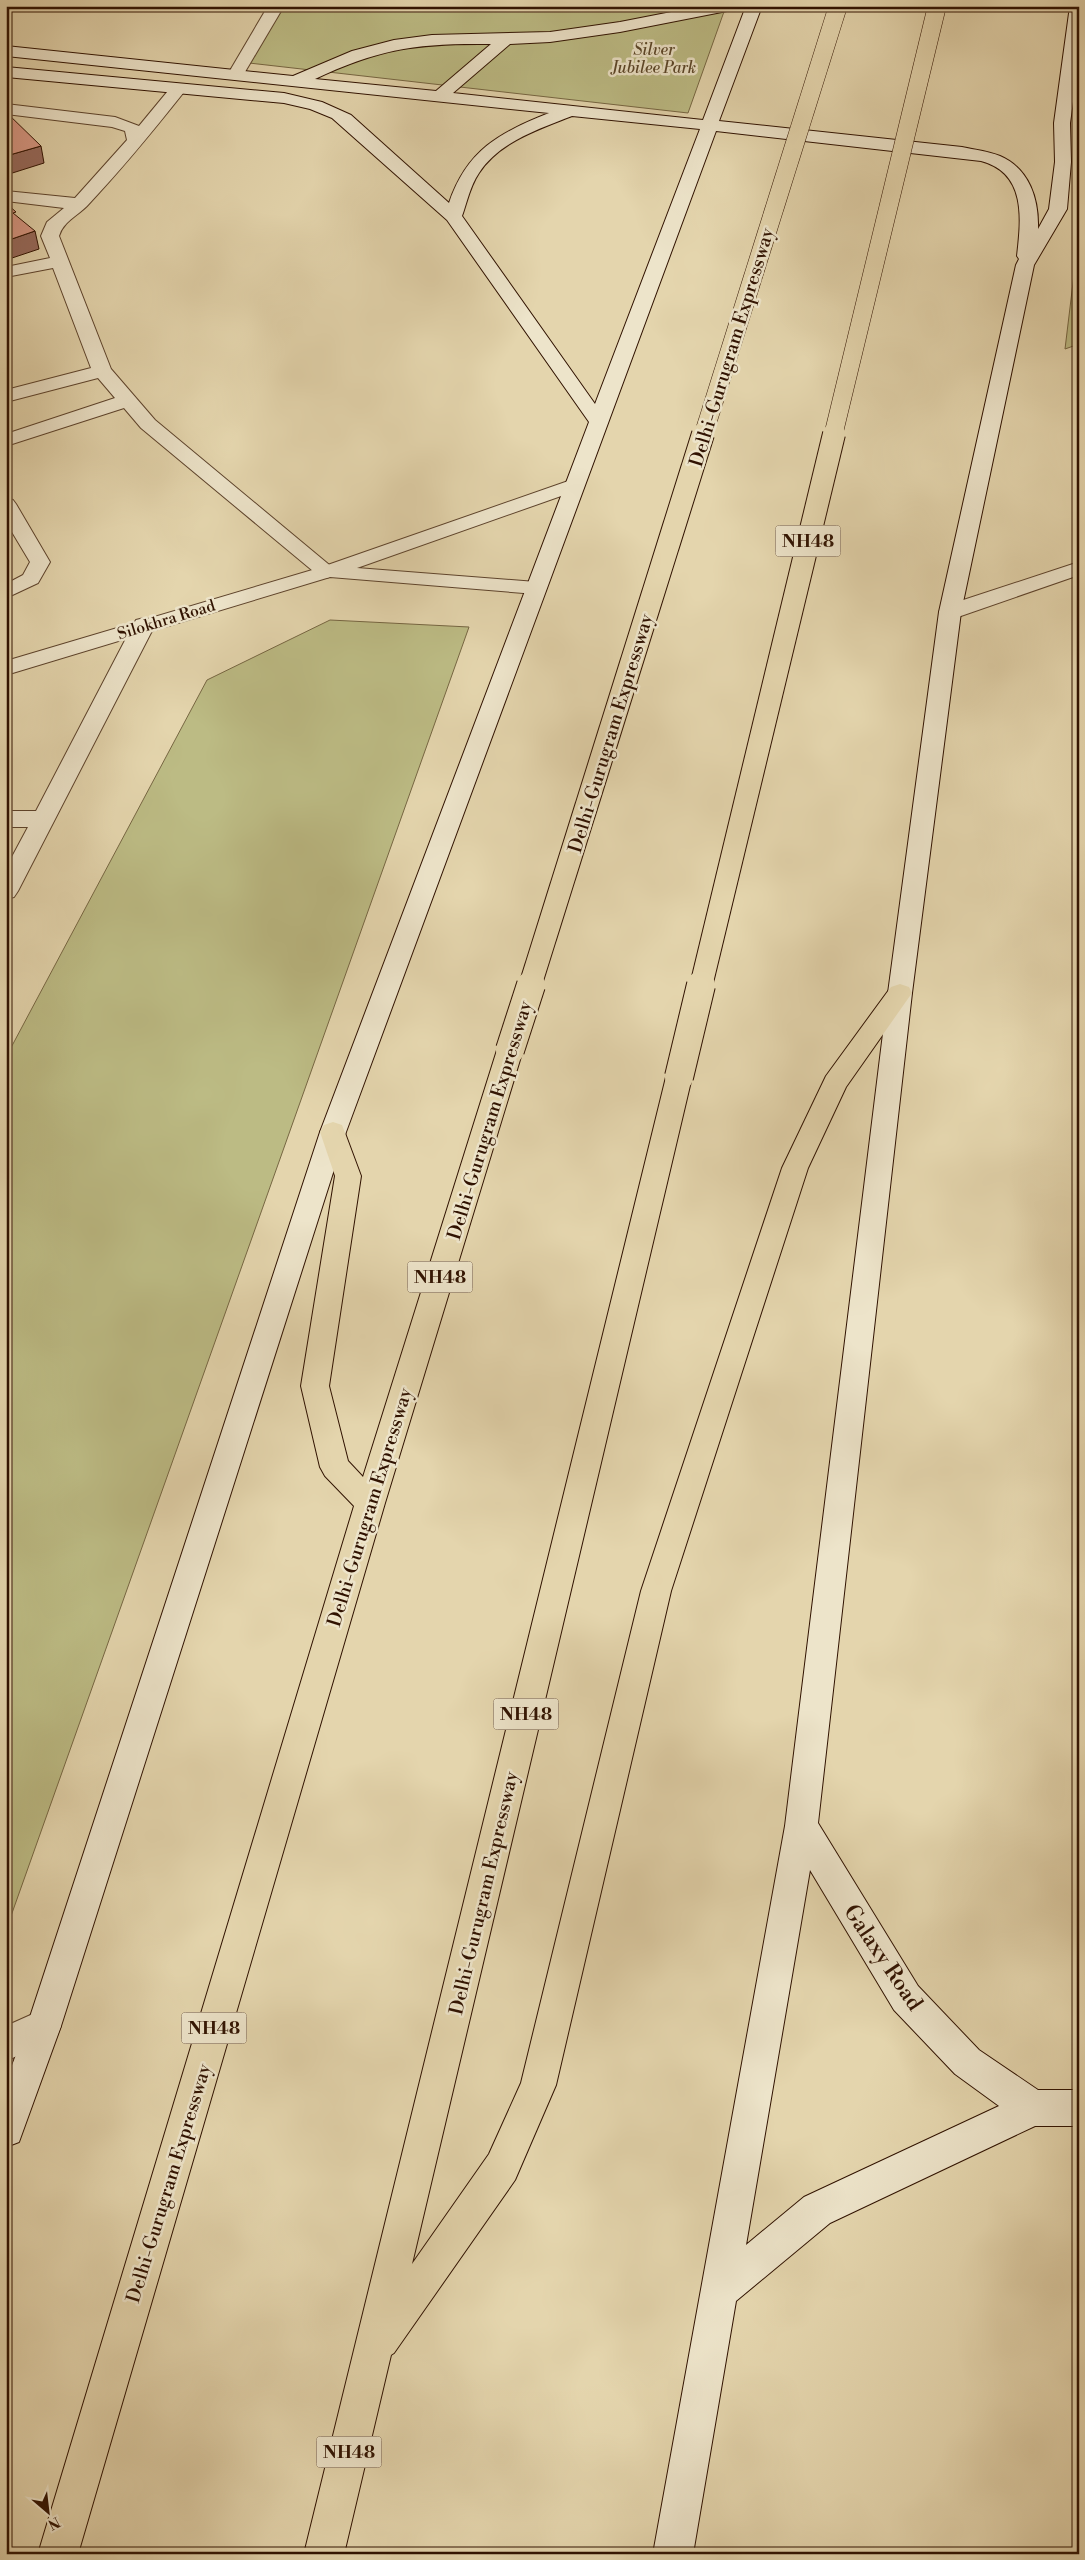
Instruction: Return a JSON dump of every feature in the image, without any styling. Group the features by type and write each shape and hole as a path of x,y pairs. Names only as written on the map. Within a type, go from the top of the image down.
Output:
{"highway":[{"name":"Delhi-Gurugram Expressway","path":"58,2554 370,1503 510,1050 838,6"},
{"name":"Delhi-Gurugram Expressway","path":"324,2554 937,6"},
{"path":"373,2351 502,2168 538,2085 656,1592 794,1168 834,1083 900,993"},
{"path":"333,1132 348,1176 315,1386 335,1467 370,1503"}],"main road":[{"path":"236,74 276,6"},
{"path":"298,81 358,54 385,47 460,40 506,40 550,37 620,27 727,6"},
{"path":"6,2129 44,2026 333,1132 754,6"},
{"path":"1025,265 1058,210 1064,153 1062,123 1078,6"},
{"path":"439,97 506,40"},
{"path":"6,52 236,74 962,152 998,161 1021,182 1031,208 1025,265 950,612 900,993 801,1826 673,2554"},
{"path":"6,72 284,98 309,102 330,110 345,119 452,216 599,423"},
{"path":"178,89 136,141 79,204 54,226 50,236 102,371 148,424 326,572"},
{"path":"6,110 115,122 132,128 136,141"},
{"path":"452,216 471,170 482,157 515,134 570,111"},
{"path":"6,196 79,204"},
{"path":"6,272 60,262"},
{"path":"6,396 102,371"},
{"path":"6,440 126,400"},
{"name":"Silokhra Road","path":"6,668 144,625 326,572 574,486"},
{"path":"6,504 40,562 31,579 6,592"},
{"path":"950,612 1079,568"},
{"name":"Silokhra Road","path":"326,572 536,588"},
{"path":"6,891 144,625"},
{"path":"6,819 44,819"},
{"name":"Galaxy Road","path":"801,1826 906,1998 967,2062 1033,2108"},
{"path":"6,2044 44,2026"},
{"path":"720,2290 817,2210 1033,2108 1079,2108"}],"green space":[{"name":"Silver Jubilee Park","path":"283,6 726,6 688,113 249,63"},
{"path":"1079,233 1079,344 1065,349"},
{"path":"330,620 469,627 6,1930 6,1057 207,680"}],"building":[{"path":"6,112 41,146 6,156"},
{"path":"6,203 16,212 13,213 35,231 6,241"}]}
